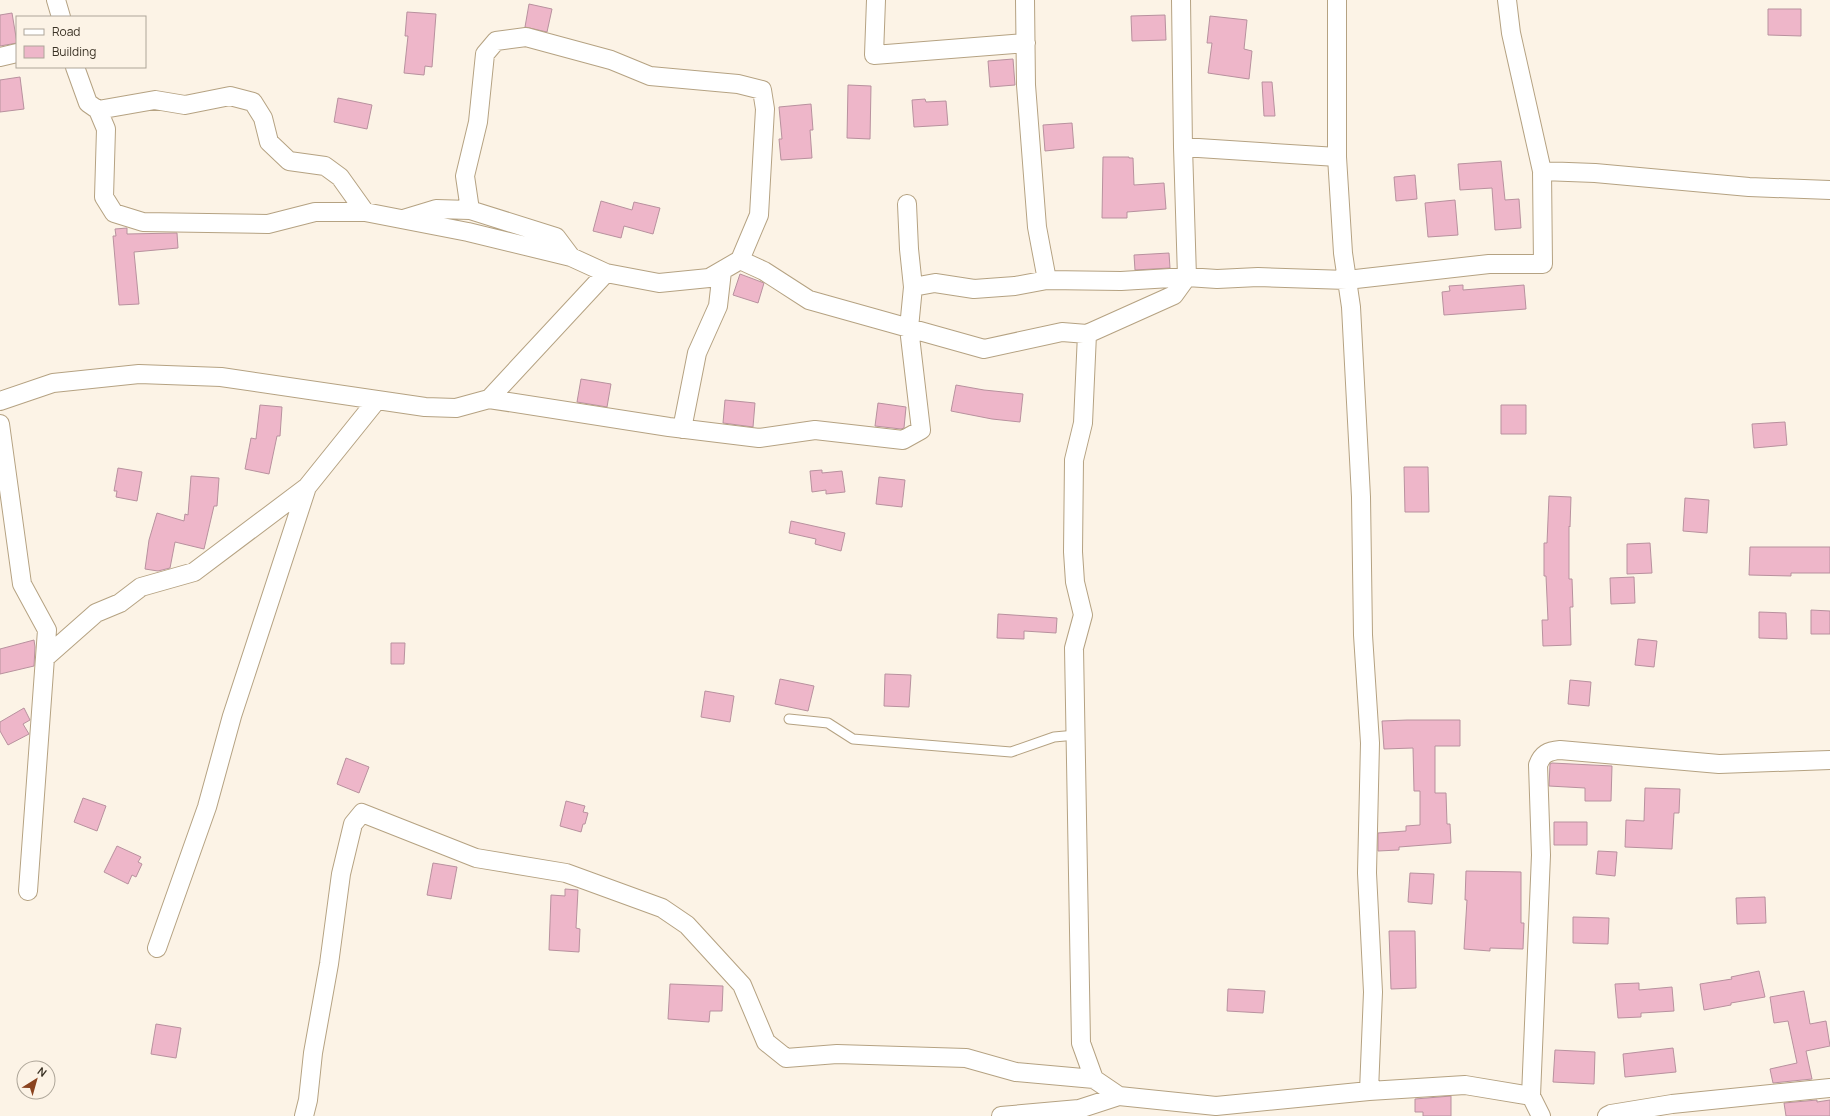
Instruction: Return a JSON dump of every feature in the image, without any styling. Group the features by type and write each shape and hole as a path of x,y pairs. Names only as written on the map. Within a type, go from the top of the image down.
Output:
{"street":[{"path":"56,0 61,16"},
{"path":"876,0 874,55 1026,43"},
{"path":"1025,0 1026,85 1037,227 1047,280"},
{"path":"740,260 764,271 809,300 984,349 1062,332 1086,334 1174,295 1187,277 1183,147 1182,0"},
{"path":"1337,0 1336,157 1343,253 1351,307 1361,496 1363,635 1370,743 1367,873 1372,992 1369,1092"},
{"path":"913,287 935,283 974,289 1016,286 1047,280 1121,281 1187,277 1217,279 1258,277 1348,280 1490,264 1543,264 1542,172 1511,33 1507,0"},
{"path":"75,68 88,103 98,110 106,129 104,197 114,213 143,222 268,224 315,212 365,212 468,232 571,256 606,274 659,282 708,278 740,260 759,215 765,109 762,90 738,84 650,76 611,60 526,37 496,41 486,54 478,122 465,176 470,210"},
{"path":"0,57 16,53"},
{"path":"98,110 155,100 185,106 230,96 253,102 263,118 269,142 289,161 325,166 340,177 365,212"},
{"path":"1183,147 1336,157"},
{"path":"1542,172 1595,173 1749,188 1830,190"},
{"path":"0,401 53,383 139,374 221,377 425,407 456,408 489,400 682,429 759,438 815,430 904,440 921,430 909,328 913,287 909,249 907,204"},
{"path":"400,220 436,209 470,210 556,237 571,256"},
{"path":"682,429 696,353 718,306 722,271"},
{"path":"489,400 606,274"},
{"path":"1086,334 1083,423 1074,460 1074,575 1083,615 1074,648 1081,1043 1094,1079"},
{"path":"45,658 96,613 120,603 141,587 194,572 307,487 377,400"},
{"path":"0,424 22,584 47,630 28,891"},
{"path":"157,948 207,806 232,716 307,487"},
{"path":"1541,1116 1531,1096 1541,855 1538,765 1541,758 1548,752 1560,750 1719,764 1830,760"},
{"path":"304,1116 308,1100 314,1053 329,964 341,874 353,824 362,813 476,858 566,873 662,908 687,925 742,985 766,1042 786,1058 837,1054 966,1058 1016,1072 1094,1079 1119,1096"},
{"path":"1001,1116 1079,1109 1119,1096 1216,1106 1465,1085 1531,1096"},
{"path":"1607,1116 1611,1114 1672,1104 1830,1088"}],"lane":[{"path":"790,719 828,723 854,739 1011,752 1054,737 1076,735"}],"building":[{"path":"529,4 552,9 547,32 525,27"},
{"path":"1768,9 1801,9 1801,36 1768,35"},
{"path":"407,12 436,14 432,67 425,66 424,75 404,73 408,36 405,36"},
{"path":"12,13 16,43 0,46 0,15"},
{"path":"1165,15 1166,40 1132,41 1131,16"},
{"path":"1210,16 1247,20 1244,49 1252,51 1249,79 1208,73 1212,43 1207,43"},
{"path":"1013,59 1015,85 990,87 988,61"},
{"path":"20,77 24,109 0,112 0,80"},
{"path":"1262,82 1272,82 1275,116 1264,116"},
{"path":"848,85 871,86 870,139 847,138"},
{"path":"338,98 372,105 367,129 334,122"},
{"path":"925,99 926,102 946,101 948,125 914,127 912,100"},
{"path":"811,104 813,130 810,130 812,158 781,160 779,139 782,139 779,107"},
{"path":"1072,123 1074,148 1045,151 1043,125"},
{"path":"1103,157 1133,158 1134,185 1164,183 1166,209 1127,212 1127,218 1102,218"},
{"path":"1501,161 1505,200 1519,199 1521,228 1495,230 1492,188 1460,190 1458,164"},
{"path":"1415,175 1417,199 1396,201 1394,177"},
{"path":"1455,200 1458,235 1428,237 1425,203"},
{"path":"601,201 632,210 634,202 660,208 653,234 624,226 621,238 593,231"},
{"path":"127,228 127,234 177,233 178,248 134,252 139,304 119,305 113,236 116,236 115,229"},
{"path":"1169,253 1170,268 1135,270 1134,255"},
{"path":"740,274 764,283 758,303 733,295"},
{"path":"1463,285 1463,290 1524,285 1526,309 1444,315 1442,292 1450,291 1449,286"},
{"path":"581,379 611,384 607,407 577,402"},
{"path":"956,385 984,390 1023,394 1020,422 992,419 951,411"},
{"path":"725,400 755,403 753,427 723,423"},
{"path":"878,403 906,407 904,428 901,429 875,426"},
{"path":"260,405 282,407 280,436 277,436 269,474 245,469 251,438 256,439"},
{"path":"1501,405 1526,405 1526,434 1501,434"},
{"path":"1785,422 1787,445 1754,448 1752,424"},
{"path":"1404,467 1428,467 1429,512 1405,512"},
{"path":"118,468 142,472 137,501 116,497 117,491 114,491"},
{"path":"822,470 822,473 842,471 845,492 826,494 826,490 812,492 810,471"},
{"path":"191,476 219,478 217,506 214,506 204,549 175,542 170,568 158,571 145,569 149,540 157,513 184,521 185,514 188,515"},
{"path":"879,477 905,480 902,507 876,504"},
{"path":"1549,496 1571,497 1570,527 1569,526 1569,579 1572,579 1573,607 1570,607 1571,645 1543,646 1542,620 1548,620 1546,576 1544,576 1544,543 1547,543"},
{"path":"1685,498 1709,500 1707,533 1683,531"},
{"path":"791,521 845,533 841,551 815,544 816,539 789,533"},
{"path":"1650,543 1652,573 1627,574 1627,544"},
{"path":"1750,547 1830,547 1830,573 1791,573 1791,576 1749,575"},
{"path":"1634,577 1635,603 1611,604 1610,578"},
{"path":"1811,610 1830,611 1830,634 1811,634"},
{"path":"1759,612 1786,613 1787,639 1759,638"},
{"path":"998,614 1057,618 1056,633 1024,631 1024,639 997,638"},
{"path":"1638,639 1657,641 1654,667 1635,665"},
{"path":"34,640 34,666 0,674 0,649"},
{"path":"391,643 405,643 404,664 391,664"},
{"path":"885,674 911,675 909,707 884,706"},
{"path":"780,679 814,686 808,711 775,704"},
{"path":"1570,680 1591,682 1589,706 1568,704"},
{"path":"705,691 734,696 730,722 701,717"},
{"path":"24,708 30,720 23,724 29,734 8,745 0,731 0,722"},
{"path":"1460,720 1460,746 1435,746 1435,793 1446,793 1447,824 1450,824 1451,843 1399,847 1399,850 1378,851 1378,833 1406,831 1406,826 1420,825 1420,791 1414,791 1413,748 1384,749 1382,721"},
{"path":"346,758 369,767 359,793 337,784"},
{"path":"1550,764 1612,766 1611,801 1585,801 1585,788 1549,786"},
{"path":"1645,788 1680,789 1679,813 1674,813 1672,849 1625,847 1626,820 1644,821"},
{"path":"83,798 106,806 97,831 74,822"},
{"path":"566,801 585,806 583,812 588,813 581,832 560,826"},
{"path":"1554,822 1587,822 1587,845 1554,845"},
{"path":"117,846 141,857 138,862 142,864 136,877 132,875 128,884 104,872"},
{"path":"1598,851 1617,852 1615,876 1596,874"},
{"path":"433,863 457,867 451,899 427,895"},
{"path":"1466,871 1521,872 1521,923 1524,923 1523,949 1490,948 1490,951 1464,949 1467,900 1465,900"},
{"path":"1410,873 1434,874 1432,904 1408,902"},
{"path":"565,889 578,890 576,928 580,929 579,952 549,950 551,895 565,896"},
{"path":"1765,897 1766,923 1737,924 1736,898"},
{"path":"1573,917 1609,918 1608,944 1573,943"},
{"path":"1389,931 1415,931 1416,988 1391,989"},
{"path":"1759,971 1765,997 1731,1003 1731,1005 1704,1010 1700,984 1732,979 1731,977"},
{"path":"1639,983 1639,990 1672,987 1674,1011 1641,1013 1641,1017 1618,1018 1615,984"},
{"path":"670,984 723,986 722,1011 710,1011 709,1022 668,1019"},
{"path":"1228,989 1265,991 1263,1013 1227,1011"},
{"path":"1804,991 1810,1024 1826,1021 1830,1046 1806,1051 1812,1079 1773,1083 1770,1069 1797,1063 1788,1021 1774,1023 1770,997"},
{"path":"156,1024 181,1028 176,1058 151,1054"},
{"path":"1673,1048 1676,1072 1625,1077 1623,1054"},
{"path":"1555,1050 1595,1052 1594,1084 1553,1082"},
{"path":"1451,1096 1451,1116 1423,1116 1423,1112 1415,1112 1415,1099"},
{"path":"1817,1100 1817,1102 1830,1100 1830,1116 1786,1116 1784,1103"}]}
